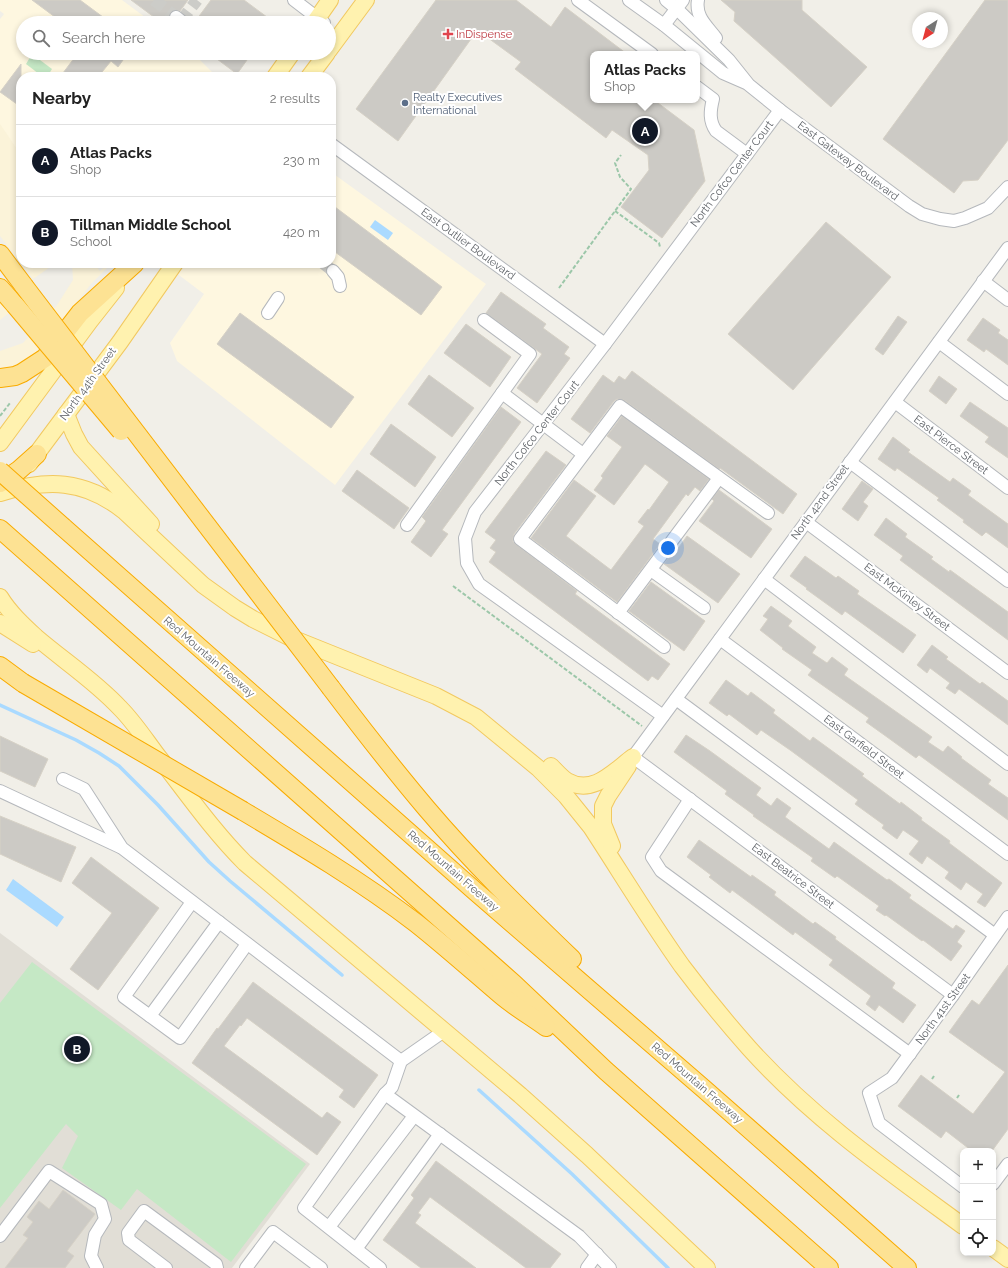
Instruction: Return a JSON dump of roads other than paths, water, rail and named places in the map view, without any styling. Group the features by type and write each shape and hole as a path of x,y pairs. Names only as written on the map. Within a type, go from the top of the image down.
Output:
{"highway":[{"path":"0,254 331,688 397,772 454,839 545,933 704,1089"},
{"path":"0,378 15,376 22,373 45,358 80,313 130,268"},
{"path":"0,288 132,444 212,532"},
{"path":"4,489 19,470 37,454"},
{"name":"Red Mountain Freeway","path":"0,472 907,1268"},
{"path":"0,529 514,984 606,1071 830,1268"},
{"path":"0,666 23,684"},
{"path":"0,674 23,684 243,811 372,891 416,923 503,996 606,1071"}],"main road":[{"path":"327,16 330,0"},
{"path":"336,18 366,0"},
{"path":"279,72 287,60"},
{"path":"313,72 322,60"},
{"path":"2,443 90,321 131,268"},
{"name":"North 44th Street","path":"37,454 120,342 172,268"},
{"path":"66,414 81,447 203,585"},
{"path":"0,504 4,489 36,484 54,484 77,487 97,493 124,511 203,585 235,608 272,629 436,696 524,743 565,780 576,785 589,786 600,782 633,757"},
{"path":"0,597 24,626 88,678 120,708 215,831 246,863 552,1123 707,1268"},
{"path":"0,624 88,678"},
{"path":"476,717 538,768 566,796 591,827 670,949 733,1029 766,1066 801,1100 838,1132 960,1224"},
{"path":"625,879 603,824 602,812 605,802 633,757"},
{"path":"996,1250 1008,1259"}],"street":[{"path":"294,0 314,16"},
{"path":"578,0 648,51"},
{"name":"East Gateway Boulevard","path":"630,0 696,51"},
{"name":"East Gateway Boulevard","path":"666,0 680,4 749,85 780,110 909,206 922,214 954,221 965,218 988,208 1008,187"},
{"name":"East Gateway Boulevard","path":"698,0 699,14 702,21 716,37 729,60"},
{"path":"664,25 680,4"},
{"name":"East Gateway Boulevard","path":"700,54 723,73 749,85"},
{"path":"700,89 714,99 710,114 716,131 747,154"},
{"name":"North Cofco Center Court","path":"663,716 479,584 467,563 465,538 475,512 605,344 780,110"},
{"name":"East Outlier Boulevard","path":"336,148 605,344"},
{"name":"North 42nd Street","path":"633,757 1008,248"},
{"path":"333,271 338,277 340,286"},
{"path":"983,281 1008,300"},
{"path":"268,313 278,298"},
{"path":"407,525 530,354 484,320"},
{"path":"939,342 1008,394"},
{"path":"502,393 583,454"},
{"name":"East Pierce Street","path":"895,402 1008,488"},
{"path":"664,647 618,614 520,539 620,406 768,513"},
{"path":"850,462 1008,581"},
{"path":"618,614 719,478"},
{"name":"East McKinley Street","path":"806,522 1008,672"},
{"path":"651,570 704,608"},
{"path":"764,579 1008,764"},
{"name":"East Garfield Street","path":"720,639 1008,854"},
{"path":"676,699 995,935"},
{"name":"East Beatrice Street","path":"633,757 953,995"},
{"path":"63,779 84,789 122,848"},
{"path":"0,791 122,848 400,1061"},
{"path":"690,799 652,857 661,870 910,1054"},
{"path":"192,902 124,997 180,1038 247,944"},
{"name":"North 41st Street","path":"960,1185 879,1123 870,1093 892,1078 1008,917"},
{"path":"150,1016 219,922"},
{"path":"380,1268 304,1208 385,1094 392,1087 400,1061 444,1031"},
{"path":"385,1094 579,1236 610,1268"},
{"path":"329,1227 414,1116"},
{"path":"356,1249 440,1134"},
{"path":"996,1180 1008,1164"},
{"path":"0,1236 49,1171 101,1204 105,1219 95,1235 91,1256 97,1268"},
{"path":"166,1268 129,1240 128,1233 144,1211 216,1264 217,1268"},
{"path":"246,1268 273,1232 321,1268"},
{"path":"587,1268 597,1254"}],"water":[{"path":"375,220 393,233 388,240 370,227"},
{"path":"13,879 64,917 57,927 6,890"}],"waterway":[{"path":"0,705 76,740 119,766 158,805 209,862 342,975"},
{"path":"479,1090 572,1174 668,1268"}],"tunnel":[{"path":"154,0 175,16"},
{"path":"185,16 197,0"},
{"path":"329,268 333,271"}],"place":[{"name":"InDispense","path":"448,34"},
{"name":"Realty Executives International","path":"405,103"},
{"name":"Atlas Packs","path":"645,131"},
{"name":"Tillman Middle School","path":"77,1049"}]}
